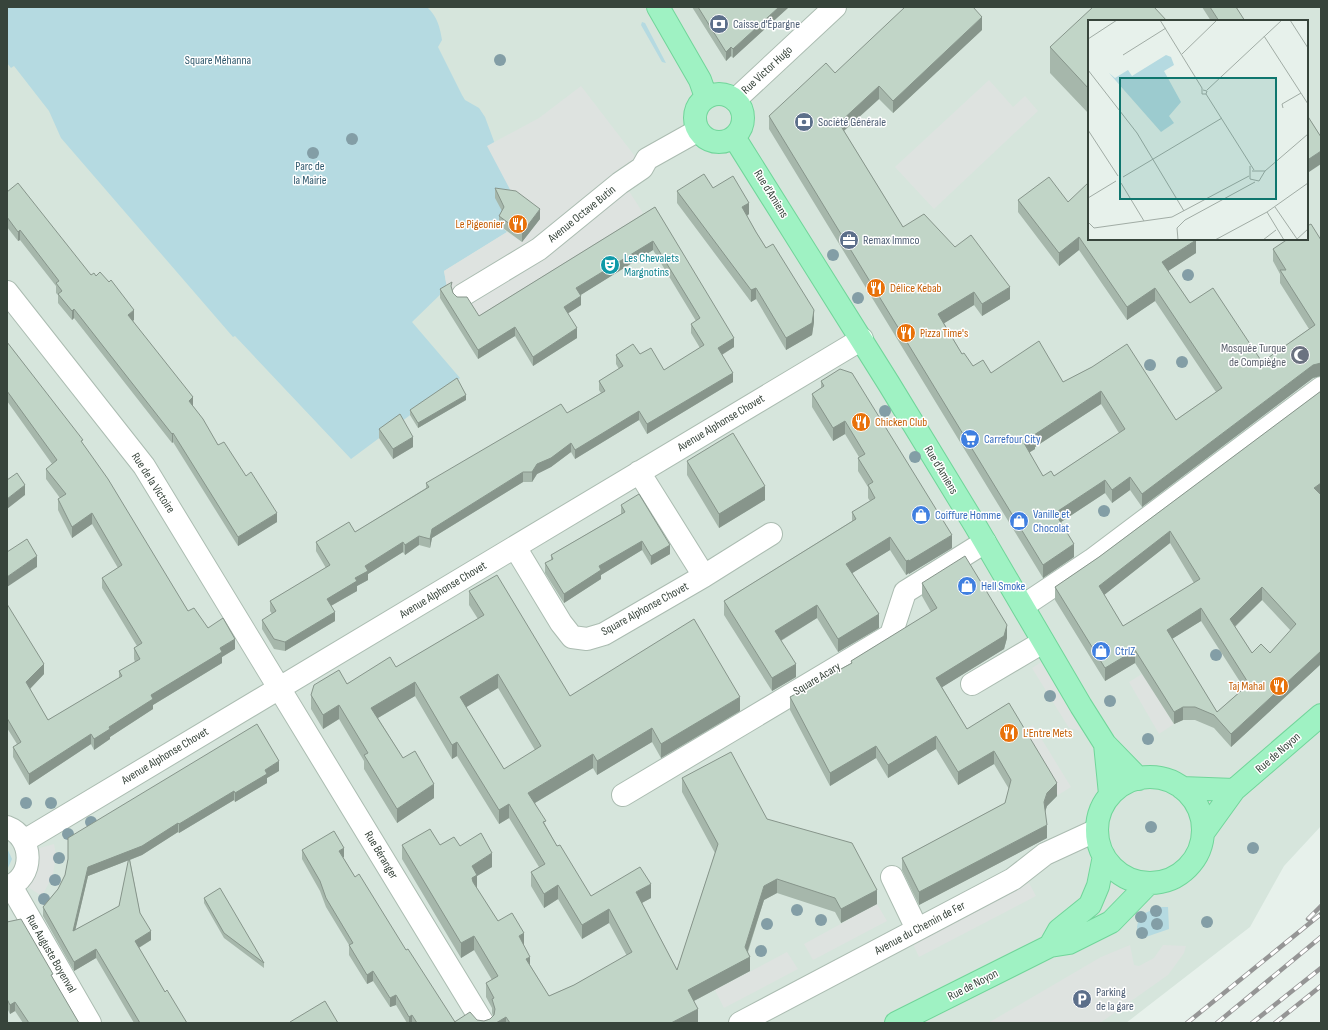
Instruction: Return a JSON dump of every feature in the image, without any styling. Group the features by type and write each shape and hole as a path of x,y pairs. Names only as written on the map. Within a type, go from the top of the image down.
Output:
{"main road":[{"path":"658,7 700,80 706,97"},
{"path":"716,94 726,95 735,100 740,107 743,119 740,131 734,137 725,142 714,142 704,138 698,131 694,122 695,112 699,103 706,97 716,94"},
{"name":"Rue d'Amiens","path":"734,137 862,339 985,542 1043,642 1106,744 1139,779"},
{"name":"Rue de Noyon","path":"1203,833 1234,790 1321,715"},
{"name":"Rue d'Amiens","path":"1106,744 1110,794"},
{"path":"1139,779 1162,779 1182,788 1191,797 1198,808 1202,820 1203,833 1200,850 1191,864 1178,876 1161,883 1148,884 1125,877 1110,865 1099,844 1097,830 1102,808 1110,794 1122,784 1139,779"},
{"path":"1182,788 1234,790"},
{"path":"1050,946 1059,930 1090,905 1098,886 1104,856"},
{"name":"Rue de Noyon","path":"896,1023 1050,946 1069,942 1111,922 1148,884"}],"street":[{"name":"Rue Victor Hugo","path":"735,100 835,7"},
{"name":"Avenue Octave Butin","path":"463,295 539,249 620,183 642,168 647,159 698,131"},
{"name":"Rue de la Victoire","path":"7,292 144,466 280,688"},
{"name":"Avenue Alphonse Chovet","path":"24,841 862,339"},
{"path":"1023,606 1092,560 1321,388"},
{"path":"639,472 704,576"},
{"name":"Square Alphonse Chovet","path":"515,547 561,623 572,637 587,639 604,634 704,576 771,534"},
{"name":"Square Acary","path":"623,795 892,635 905,592 985,542"},
{"path":"972,684 1043,642"},
{"name":"Rue Béranger","path":"280,688 482,1023"},
{"path":"7,827 17,833 24,841 28,851 28,861 25,871 19,880 9,887"},
{"name":"Avenue du Chemin de Fer","path":"740,1023 1013,879 1045,854 1097,830"},
{"path":"892,877 917,929"},
{"name":"Rue Auguste Boyenval","path":"9,887 90,1023"}],"shaded area":[{"path":"7,7 1321,7 1321,826 1284,866 1250,927 1126,1023 7,1023"},
{"path":"989,80 1013,107 1025,96 1038,111 934,209 895,167"},
{"path":"581,86 647,172 627,188 643,213 568,264 476,320 447,288 444,271 507,232 522,242 516,201 487,146 539,118"},
{"path":"1041,662 1082,731 1069,728 1032,668"},
{"path":"1142,674 1174,724 1159,734 1129,682"},
{"path":"1033,725 1071,787 1058,795 1020,733"},
{"path":"54,844 56,855 53,875 42,896 26,886 36,849"},
{"path":"1029,883 1036,896 919,957 913,944"},
{"path":"877,904 887,921 813,960 804,944"},
{"name":"Parking de la gare","path":"1130,945 1134,965 1139,966 1154,958 1163,945 1186,946 1184,953 1168,975 1100,1023 988,1023 1101,957"},
{"path":"787,952 798,969 724,1008 715,990"}],"green space":[{"name":"Parc de la Mairie","path":"7,7 427,7 436,18 439,26 442,40 438,47 462,95 465,100 479,108 485,117 516,201 499,225 507,232 444,271 447,288 412,322 460,378 351,459 235,336 233,337 61,138 49,111 14,66 11,68 7,63"},
{"path":"642,22 645,23 666,63 662,62 641,25"},
{"path":"7,848 12,859 7,870"},
{"path":"1158,907 1168,907 1169,929 1143,938 1138,935 1137,927 1139,916"}],"building":[{"path":"698,7 779,7 733,49 731,47 726,52"},
{"path":"905,7 973,7 982,17 893,101 879,86 839,123 903,227 924,214 955,247 971,235 1010,287 982,304 974,292 938,314 962,354 964,353 973,366 983,360 991,373 1039,341 1063,382 1092,367 1127,344 1176,420 1222,388 1155,288 1127,307 1079,237 1059,253 1018,200 1049,177 1068,202 1088,183 1088,240 1196,240 1162,262 1190,303 1213,288 1262,362 1315,325 1280,270 1286,270 1273,249 1286,240 1308,240 1308,226 1311,224 1321,240 1321,363 1313,365 1142,494 1130,477 1112,490 1105,480 1055,513 1074,544 1043,565 769,116 826,63 835,73","holes":["1101,391 1125,429 1054,476 1051,471 1043,476 1024,443"]},
{"path":"1093,7 1154,7 1166,20 1088,20 1088,88 1050,47"},
{"path":"1210,7 1236,7 1244,20 1218,20"},
{"path":"1308,117 1321,137 1321,151 1309,159"},
{"path":"704,174 713,188 733,176 749,203 742,207 756,232 766,248 773,244 814,310 812,323 786,338 756,288 751,290 677,191"},
{"path":"18,183 91,275 94,273 96,276 100,272 109,282 111,280 134,310 128,315 193,397 189,401 203,419 218,445 224,442 246,476 251,472 277,513 238,537 173,433 172,434 74,309 72,311 58,294 62,291 56,283 59,281 20,230 18,232 7,217 7,192"},
{"path":"495,188 516,191 540,209 522,233 499,216 504,207"},
{"path":"655,207 734,338 718,348 733,373 647,424 639,411 575,450 571,443 551,458 537,464 532,472 523,472 432,529 430,539 419,536 405,545 403,542 365,566 368,571 355,578 357,581 327,599 335,612 285,642 274,639 262,620 276,611 270,601 330,565 316,542 349,522 355,532 429,487 426,483 561,404 567,413 605,391 599,381 623,366 616,355 633,344 640,354 651,348 664,370 704,345 691,324 700,318 653,241 576,288 581,296 564,307 577,328 533,357 515,327 478,350 440,289 452,282 451,286 453,293 457,297 467,297 479,316"},
{"path":"7,342 83,440 81,441 108,479 188,611 194,608 208,628 223,618 235,639 220,648 222,652 151,695 153,699 109,727 110,729 94,739 91,734 29,774 13,747 21,742 7,718 7,604 44,664 26,682 48,720 122,676 119,671 140,659 134,648 142,643 102,578 122,565 92,513 72,527 58,499 66,494 46,469 57,460 7,391"},
{"path":"840,369 852,373 952,535 909,561 906,561 890,537 846,564 879,614 838,639 817,605 775,631 796,664 772,678 724,601 856,519 852,512 875,498 868,485 873,482 858,458 865,454 845,421 833,428 812,394 824,386 821,381"},
{"path":"457,378 466,395 418,423 410,410"},
{"path":"1321,391 1321,483 1314,488 1321,495 1321,651 1231,734 1214,715 1195,707 1183,707 1174,712 1135,650 1105,668 1055,587 1099,557","holes":["1170,531 1200,579 1123,626 1099,586","1262,587 1296,624 1270,653 1261,644 1252,653 1230,619","1201,608 1249,684 1217,712 1167,630"]},
{"path":"400,414 413,437 393,449 379,429"},
{"path":"733,433 765,486 719,514 687,461"},
{"path":"17,473 25,485 7,499 7,480"},
{"path":"639,494 670,545 651,556 642,541 599,566 601,570 564,594 545,563 553,559 551,555 625,512 621,505"},
{"path":"27,539 37,556 7,577 7,552"},
{"path":"965,556 1007,625 1004,636 936,678 967,729 1009,703 1057,783 1047,793 1044,802 1047,825 919,892 902,858 1005,803 1011,780 994,751 958,772 936,736 888,765 876,746 830,773 790,697 852,663 851,661 937,608 922,583"},
{"path":"497,575 570,696 694,619 740,697 661,744 652,728 597,761 593,754 528,793 546,821 543,822 557,846 560,845 591,896 640,867 651,884 636,892 677,970 718,844 682,778 731,752 767,819 852,843 877,890 841,909 835,898 777,879 764,886 745,947 750,957 688,990 698,1009 671,1023 510,1023 506,1017 496,1023 453,1023 470,1012 477,1020 484,1021 490,1019 494,1015 495,1009 492,999 494,998 486,983 498,976 474,936 461,943 402,845 430,829 440,845 454,837 460,846 481,833 492,853 472,866 477,875 472,878 473,882 498,921 512,913 524,933 519,936 530,957 526,959 549,996 574,985 632,952 609,909 582,925 558,885 544,894 531,872 545,864 509,804 499,810 457,742 452,745 415,682 371,708 403,758 415,751 434,784 397,809 364,755 368,753 339,705 323,715 311,695 314,685 339,670 347,684 390,657 396,667 484,615 469,591","holes":["498,674 541,746 504,769 460,697"]},
{"path":"257,724 279,761 265,770 267,774 235,793 234,791 179,824 178,823 142,846 88,867 73,931 119,906 129,857 140,913 151,931 135,941 165,992 167,990 187,1023 140,1023 96,949 74,962 43,907 58,889 65,875 68,859 68,838"},
{"path":"334,831 344,848 339,851 355,877 359,874 406,950 408,949 455,1022 417,1023 412,1015 409,1017 396,995 390,998 373,971 367,975 349,945 353,943 326,898 320,881 302,850"},
{"path":"220,888 264,963 224,933 204,898"},
{"path":"21,919 79,1023 29,1023 15,1002 10,1005 7,999 7,922"},
{"path":"325,1001 338,1023 290,1022"}],"railway":[{"path":"1308,919 1321,906"},
{"path":"1187,1023 1321,914"},
{"path":"1217,1023 1321,937"},
{"path":"1252,1023 1321,968"},
{"path":"1275,1023 1321,986"}],"place":[{"name":"Caisse d'Épargne","path":"719,24"},
{"name":"Société Générale","path":"804,122"},
{"name":"Le Pigeonier","path":"518,224"},
{"name":"Remax Immco","path":"849,240"},
{"name":"Les Chevalets Margnotins","path":"610,265"},
{"name":"Délice Kebab","path":"876,288"},
{"name":"Pizza Time's","path":"906,333"},
{"name":"Mosquée Turque de Compiègne","path":"1300,355"},
{"name":"Chicken Club","path":"861,422"},
{"name":"Carrefour City","path":"970,439"},
{"name":"Coiffure Homme","path":"921,515"},
{"name":"Vanille et Chocolat","path":"1019,521"},
{"name":"Hell Smoke","path":"967,586"},
{"name":"CtrlZ","path":"1101,651"},
{"name":"Taj Mahal","path":"1279,686"},
{"name":"L'Entre Mets","path":"1009,733"},
{"name":"Parking de la gare","path":"1082,999"}],"park label":[{"name":"Square Méhanna","path":"218,60"}]}
